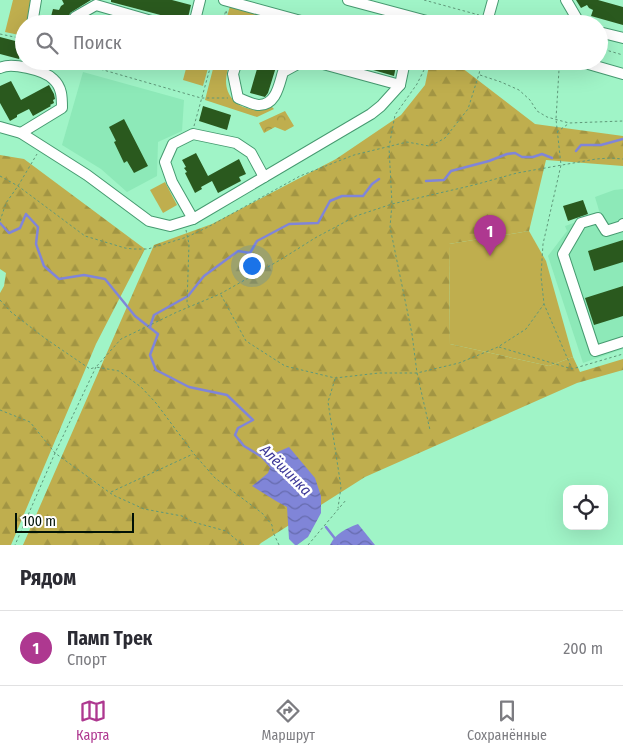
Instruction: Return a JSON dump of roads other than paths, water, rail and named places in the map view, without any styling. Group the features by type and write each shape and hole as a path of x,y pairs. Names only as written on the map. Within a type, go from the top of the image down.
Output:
{"street":[{"path":"34,15 36,0"},
{"path":"196,15 200,0"},
{"path":"348,0 396,15"},
{"path":"489,15 493,0"},
{"path":"566,0 575,15"},
{"path":"78,15 96,5 131,15"},
{"path":"223,5 274,15"},
{"path":"608,34 623,38"},
{"path":"0,68 15,66"},
{"path":"21,133 62,108 62,94 53,78 34,70"},
{"path":"234,70 233,74 238,98 258,105 270,102 276,94 283,72 287,70"},
{"path":"345,70 400,85"},
{"path":"0,128 21,133 42,146 87,175 149,221 170,226 188,220 371,114 382,106 400,85 404,70"},
{"path":"608,70 623,74"},
{"path":"188,220 165,162 173,144 193,134 236,143 251,153 264,177"},
{"path":"623,224 606,231 598,218 582,223 563,254 595,351 623,342"}],"water":[{"path":"289,447 315,478 321,496 321,513 308,537 297,545 289,539 287,507 252,486 268,473 275,453"},
{"path":"358,524 375,545 330,545 341,532"}],"waterway":[{"path":"576,151 581,145 601,145 623,139"},
{"path":"426,181 444,180 451,171 507,154 515,153 522,157 533,157 542,154 552,158"},
{"path":"150,327 154,315 188,296 204,276 238,251 250,253 257,241 289,224 318,223 330,201 342,196 363,196 372,184 379,179"},
{"name":"Алёшинка","path":"0,223 9,233 20,228 26,214 38,227 36,244 44,266 59,279 84,275 105,279 135,316 158,334 150,355 156,370 189,387 227,395 253,420 238,428 235,435 244,446 262,457 272,468"},
{"name":"Алёшинка","path":"326,527 340,545"}],"place":[{"name":"Памп Трек","path":"490,256"}]}
